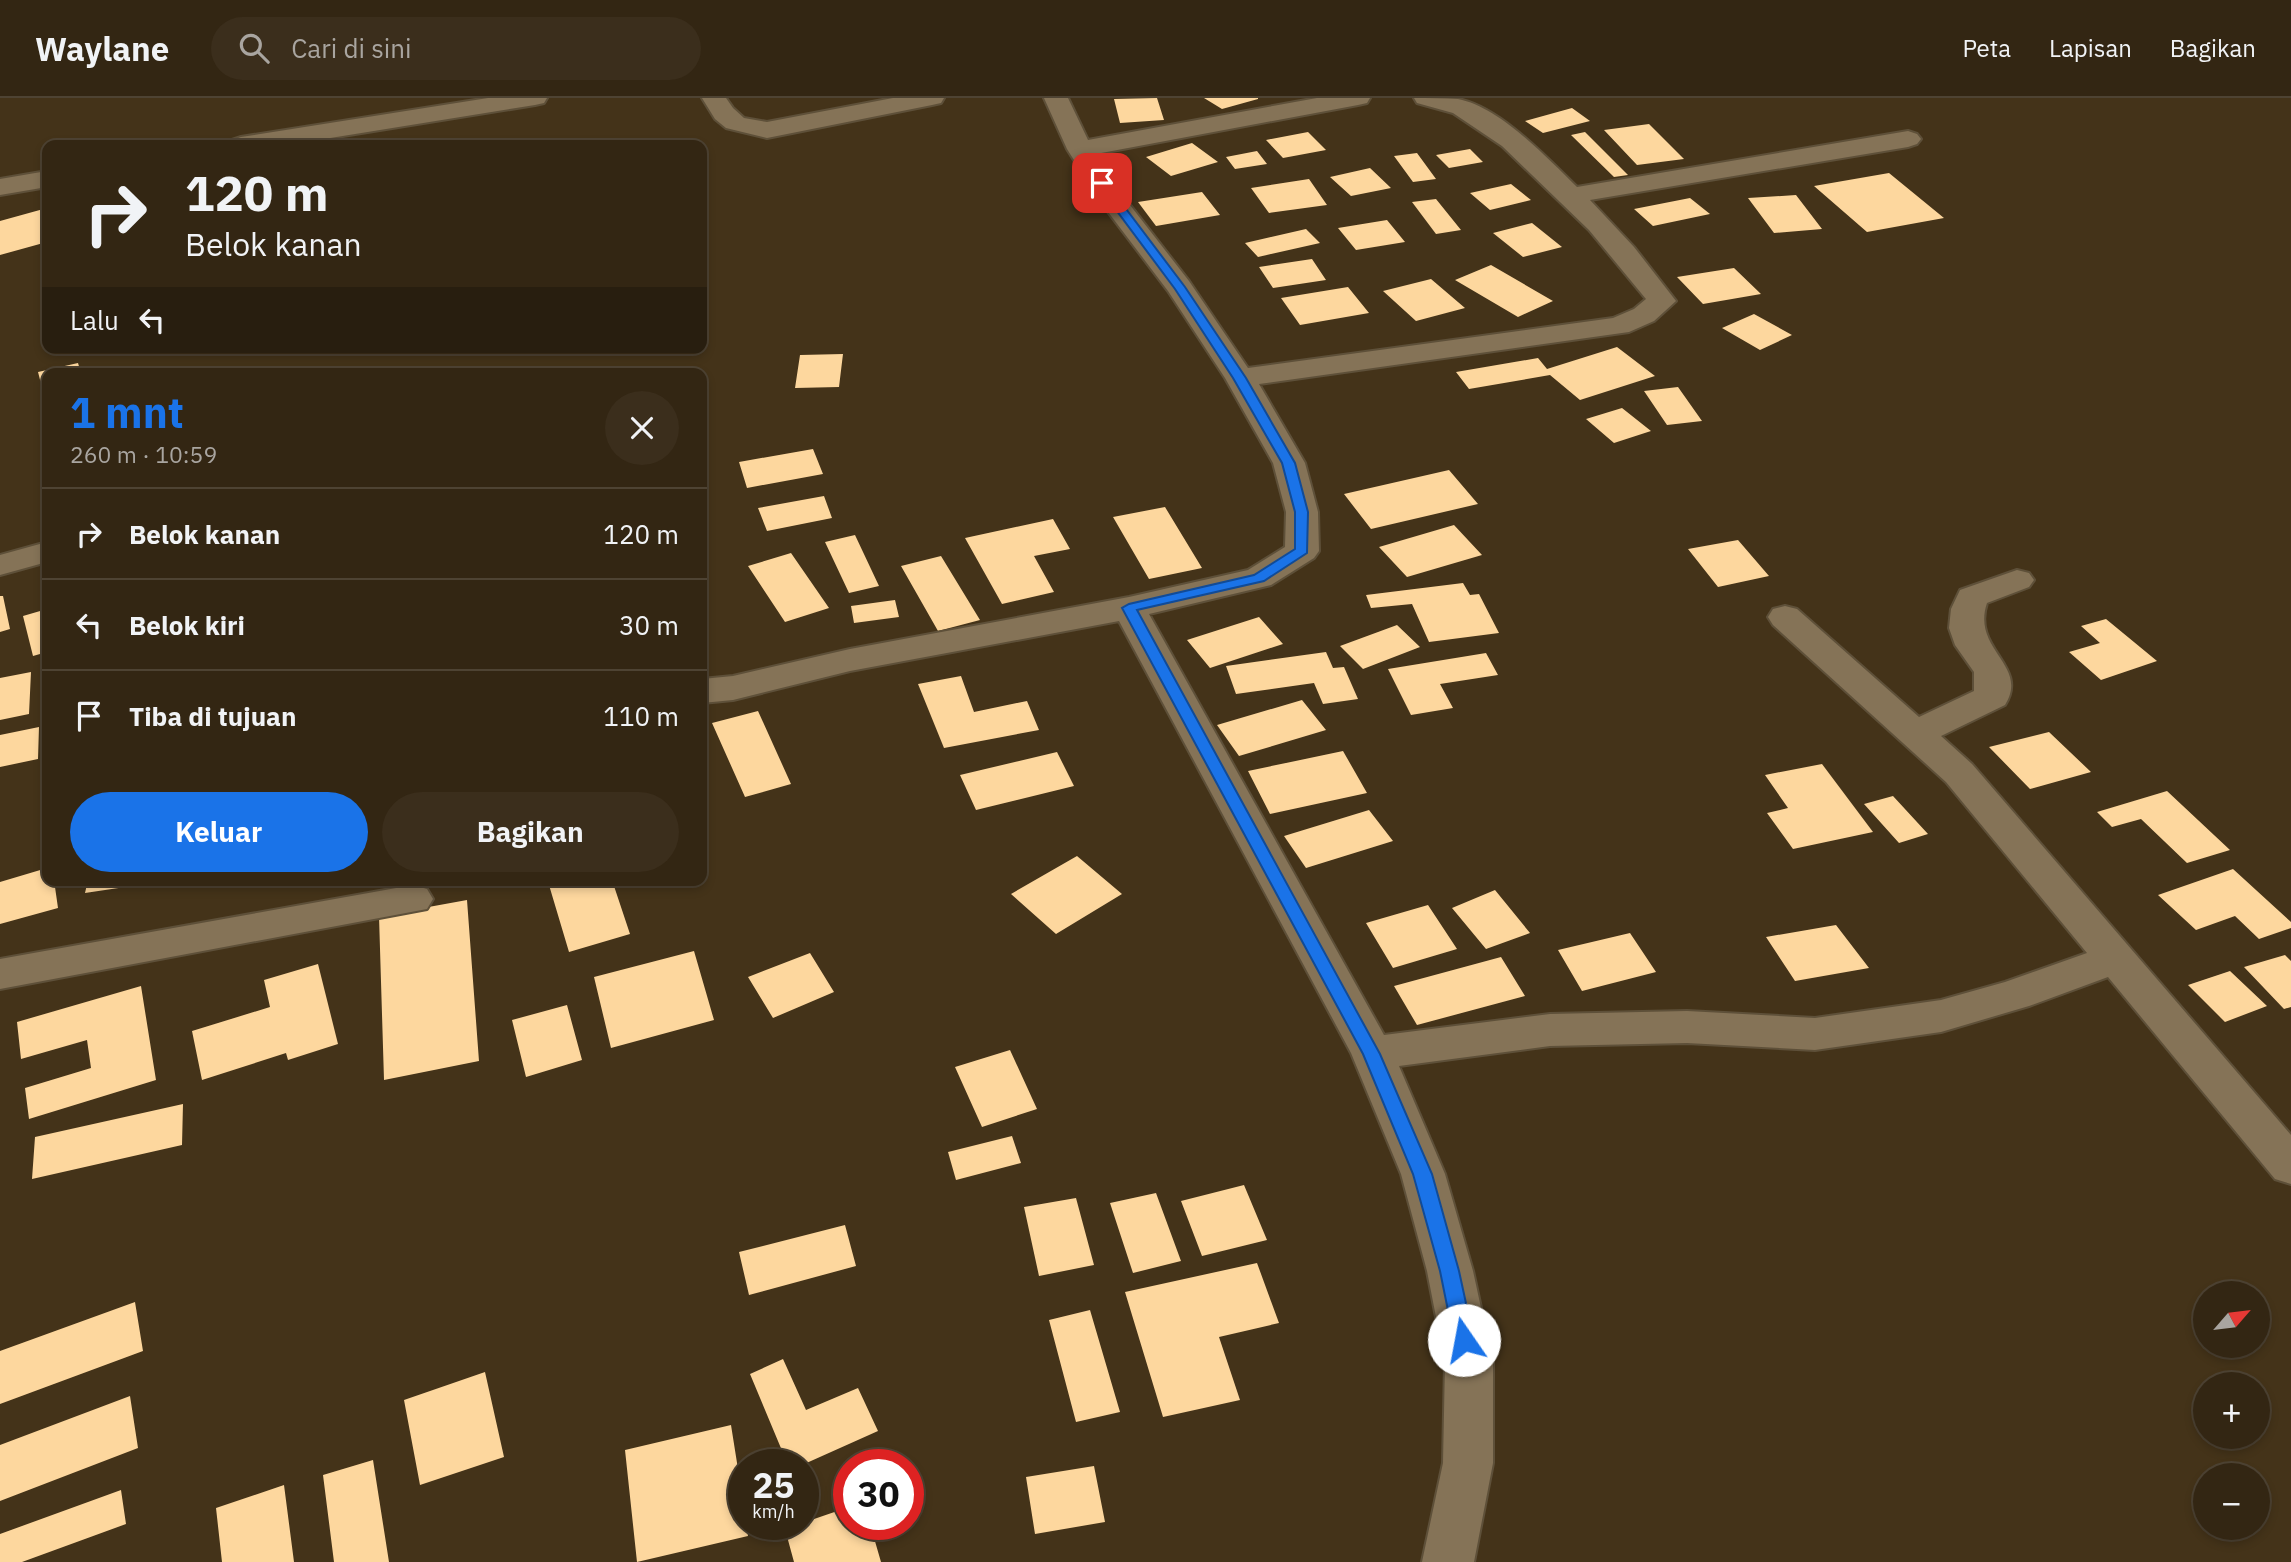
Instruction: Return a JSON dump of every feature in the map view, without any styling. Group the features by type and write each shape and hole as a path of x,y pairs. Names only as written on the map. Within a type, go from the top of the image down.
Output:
{"street":[{"path":"273,140 534,98"},
{"path":"714,98 721,113 731,122 745,129 767,130 932,98"},
{"path":"707,691 733,688 850,660 1129,608 1259,578 1302,551 1302,512 1289,463 1240,378 1179,287 1112,200 1080,149 1056,98"},
{"path":"1080,149 1358,98"},
{"path":"1240,378 1619,326 1644,315 1662,301 1644,274 1569,196 1493,127 1464,109 1426,98"},
{"path":"1569,196 1908,139"},
{"path":"0,187 42,180"},
{"path":"0,565 42,553"},
{"path":"1915,734 1992,696 1992,670 1971,647 1964,616 1972,597 2017,580"},
{"path":"1129,608 1372,1054 1423,1174 1450,1271 1469,1363 1468,1463 1448,1562"},
{"path":"1785,617 1959,774 2291,1166"},
{"path":"0,974 413,899"},
{"path":"1372,1054 1550,1030 1687,1027 1815,1034 1941,1016 2014,995 2114,959"}],"building":[{"path":"1157,98 1164,120 1120,123 1114,99"},
{"path":"1204,98 1258,98 1258,99 1222,109"},
{"path":"1572,108 1590,121 1543,133 1525,121"},
{"path":"1649,124 1684,159 1637,165 1604,130"},
{"path":"1308,132 1326,150 1283,158 1266,140"},
{"path":"1585,132 1628,175 1614,177 1571,135"},
{"path":"1192,143 1218,162 1171,176 1146,157"},
{"path":"1470,149 1483,162 1449,168 1436,155"},
{"path":"1257,151 1267,164 1235,169 1226,157"},
{"path":"1417,153 1436,179 1413,182 1394,156"},
{"path":"1370,168 1391,188 1351,196 1330,177"},
{"path":"1889,173 1944,218 1867,232 1814,186"},
{"path":"1309,179 1327,205 1269,213 1251,188"},
{"path":"1511,184 1531,200 1490,210 1470,193"},
{"path":"1202,192 1220,215 1156,226 1138,202"},
{"path":"1796,195 1822,229 1774,233 1748,198"},
{"path":"1690,198 1710,214 1653,226 1634,209"},
{"path":"1436,199 1461,230 1436,234 1412,202"},
{"path":"42,209 42,243 0,255 0,221"},
{"path":"1387,220 1405,242 1356,250 1338,228"},
{"path":"1532,223 1562,247 1523,257 1493,233"},
{"path":"1306,229 1320,243 1258,257 1245,243"},
{"path":"1312,259 1326,280 1273,288 1259,267"},
{"path":"1491,265 1553,301 1518,317 1455,280"},
{"path":"1734,268 1761,294 1703,304 1677,277"},
{"path":"1431,279 1465,308 1416,321 1383,291"},
{"path":"1348,287 1369,313 1300,325 1281,298"},
{"path":"1754,314 1792,335 1760,350 1722,328"},
{"path":"1617,347 1655,376 1580,400 1550,375 1469,389 1456,372 1538,358 1547,369"},
{"path":"843,354 839,387 795,388 800,355"},
{"path":"78,363 80,368 56,368"},
{"path":"42,371 42,388 38,372"},
{"path":"1678,387 1702,421 1667,425 1644,391"},
{"path":"1622,408 1651,431 1614,443 1586,419"},
{"path":"813,449 823,474 747,488 739,462"},
{"path":"1449,470 1478,504 1371,529 1344,494"},
{"path":"824,496 832,518 767,531 758,508"},
{"path":"1165,507 1202,568 1149,579 1113,517"},
{"path":"1053,519 1070,549 1034,556 1054,592 1002,604 965,538"},
{"path":"1454,525 1482,555 1407,577 1379,547"},
{"path":"855,535 879,586 849,593 825,542"},
{"path":"1738,540 1769,576 1718,587 1688,549"},
{"path":"791,553 829,608 785,622 748,566"},
{"path":"941,556 980,620 938,631 901,566"},
{"path":"1463,583 1470,595 1479,594 1499,633 1429,642 1412,604 1371,608 1366,595"},
{"path":"0,596 3,596 10,629 0,632"},
{"path":"895,600 899,617 854,623 851,606"},
{"path":"42,610 42,653 33,656 23,616"},
{"path":"1259,617 1283,644 1210,668 1187,640"},
{"path":"2106,619 2157,661 2101,680 2069,652 2100,643 2081,626"},
{"path":"1397,625 1420,647 1363,669 1340,646"},
{"path":"1326,652 1333,668 1344,667 1358,699 1323,704 1314,683 1236,694 1226,666"},
{"path":"1486,653 1498,675 1440,684 1453,708 1411,715 1388,669"},
{"path":"31,672 29,714 0,720 0,678"},
{"path":"961,676 974,712 1027,701 1039,730 944,748 918,684"},
{"path":"1302,700 1326,730 1239,756 1217,725"},
{"path":"758,711 791,784 745,797 712,723"},
{"path":"39,727 38,759 0,767 0,735"},
{"path":"2049,732 2091,772 2030,789 1989,747"},
{"path":"1343,751 1367,793 1270,814 1248,771"},
{"path":"1057,752 1074,786 976,810 960,775"},
{"path":"1822,764 1873,832 1793,849 1767,813 1788,808 1765,775"},
{"path":"2167,791 2230,850 2187,863 2141,819 2112,827 2097,812"},
{"path":"1893,796 1928,834 1899,843 1864,804"},
{"path":"1369,810 1393,841 1306,868 1284,836"},
{"path":"1077,856 1122,894 1056,934 1011,894"},
{"path":"42,869 42,886 55,886 58,908 0,924 0,882"},
{"path":"2233,869 2291,922 2291,928 2259,939 2235,916 2196,930 2158,895"},
{"path":"87,886 132,886 85,893"},
{"path":"549,886 614,886 630,934 569,952"},
{"path":"1495,890 1530,933 1486,949 1452,908"},
{"path":"467,900 479,1061 384,1080 379,916"},
{"path":"1428,905 1457,949 1393,968 1366,923"},
{"path":"1836,925 1869,968 1795,981 1766,937"},
{"path":"1630,933 1656,972 1582,991 1558,950"},
{"path":"694,951 714,1020 611,1048 594,977"},
{"path":"810,953 834,992 773,1018 748,977"},
{"path":"2285,955 2291,961 2291,1007 2284,1009 2244,967"},
{"path":"1501,957 1525,996 1417,1025 1394,986"},
{"path":"318,964 338,1044 288,1060 286,1053 202,1080 192,1031 270,1007 264,980"},
{"path":"2230,971 2267,1006 2225,1022 2188,985"},
{"path":"141,986 156,1080 29,1119 25,1088 91,1068 87,1040 21,1059 17,1022"},
{"path":"567,1005 582,1060 526,1077 512,1020"},
{"path":"1010,1050 1037,1109 982,1127 955,1067"},
{"path":"183,1104 182,1145 32,1179 35,1137"},
{"path":"1012,1136 1021,1163 956,1180 948,1152"},
{"path":"1244,1185 1267,1240 1202,1256 1181,1201"},
{"path":"1156,1193 1181,1261 1133,1273 1110,1203"},
{"path":"1076,1198 1094,1265 1039,1276 1024,1207"},
{"path":"845,1225 856,1266 749,1295 739,1252"},
{"path":"1257,1263 1279,1323 1219,1337 1240,1400 1163,1417 1125,1292"},
{"path":"135,1302 143,1351 0,1404 0,1351"},
{"path":"1090,1310 1120,1412 1076,1422 1049,1320"},
{"path":"783,1359 806,1410 858,1388 878,1431 819,1457 819,1449 781,1449 750,1374"},
{"path":"485,1372 504,1457 420,1485 404,1400"},
{"path":"130,1396 138,1448 0,1501 0,1445"},
{"path":"731,1425 735,1449 728,1449 728,1540 731,1540 637,1562 625,1450"},
{"path":"373,1460 389,1562 334,1562 323,1475"},
{"path":"1094,1466 1105,1522 1035,1534 1026,1477"},
{"path":"284,1485 294,1562 222,1562 216,1508"},
{"path":"121,1490 126,1524 22,1562 0,1562 0,1534"},
{"path":"833,1512 833,1540 875,1540 881,1562 794,1562 788,1540 819,1540 819,1517"}],"route":[{"path":"1102,183 1179,287 1240,378 1289,463 1302,512 1302,551 1259,578 1129,608 1372,1054 1423,1174 1450,1271 1464,1340"}]}
